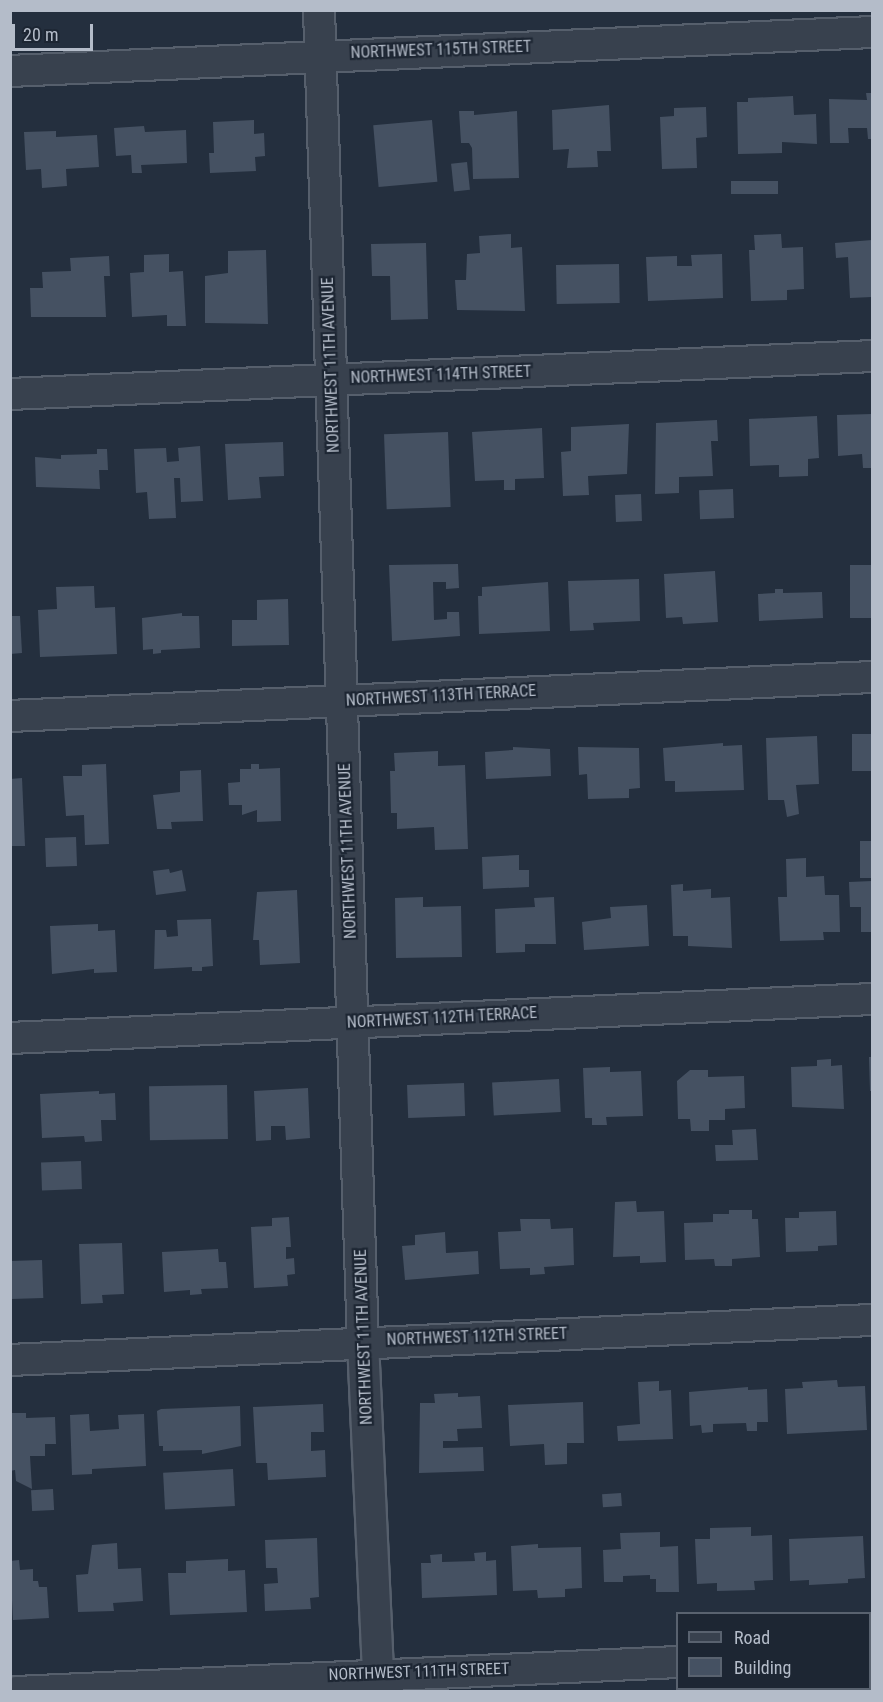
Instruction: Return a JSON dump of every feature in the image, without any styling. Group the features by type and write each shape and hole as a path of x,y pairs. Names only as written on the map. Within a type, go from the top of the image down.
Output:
{"street":[{"name":"NORTHWEST 11TH AVENUE","path":"319,10 363,1341 379,1683"},
{"name":"NORTHWEST 115TH STREET","path":"10,71 320,55 873,32"},
{"name":"NORTHWEST 114TH STREET","path":"10,394 873,356"},
{"name":"NORTHWEST 113TH TERRACE","path":"10,716 873,677"},
{"name":"NORTHWEST 112TH TERRACE","path":"10,1038 873,999"},
{"name":"NORTHWEST 112TH STREET","path":"10,1360 363,1341 873,1320"},
{"name":"NORTHWEST 111TH STREET","path":"17,1692 379,1683 676,1662"}],"building":[{"path":"866,93 872,93 872,139 868,139 867,128 848,128 849,143 830,143 829,99 867,100"},
{"path":"793,96 794,115 816,114 817,144 782,142 782,153 738,154 737,102 748,102 748,98"},
{"path":"609,105 611,151 597,151 598,167 567,168 569,149 553,150 552,110"},
{"path":"706,107 707,137 696,138 697,168 662,169 660,117 674,116 674,108"},
{"path":"459,111 474,111 474,115 517,111 519,178 473,179 472,148 469,143 461,143"},
{"path":"254,120 254,134 264,133 265,156 255,157 256,171 210,173 209,153 214,153 213,122"},
{"path":"432,120 437,182 379,187 373,125"},
{"path":"144,126 145,132 186,130 187,163 141,165 142,173 132,173 131,155 116,156 114,128"},
{"path":"56,131 56,137 97,135 99,167 66,169 67,186 42,188 41,169 26,170 24,132"},
{"path":"467,162 470,190 454,192 451,164"},
{"path":"731,181 778,181 778,194 731,194"},
{"path":"511,234 511,248 522,247 525,311 457,310 455,280 466,280 467,254 480,253 479,236"},
{"path":"781,234 782,248 803,247 804,289 787,290 787,300 751,301 749,250 755,250 754,235"},
{"path":"872,240 872,297 850,298 848,257 836,258 835,243"},
{"path":"426,243 428,319 391,320 390,276 372,276 371,244"},
{"path":"266,250 268,324 205,323 205,276 228,273 228,251"},
{"path":"169,254 169,272 183,271 186,326 167,326 167,315 132,317 130,273 144,272 144,255"},
{"path":"722,254 723,298 648,301 646,257 677,256 677,266 692,266 691,255"},
{"path":"109,256 110,276 104,276 106,317 31,317 30,288 43,288 42,272 71,271 70,258"},
{"path":"619,264 620,303 557,304 556,265"},
{"path":"872,414 872,468 863,468 862,454 838,456 837,415"},
{"path":"817,416 819,458 808,459 808,476 779,477 779,465 750,466 749,419"},
{"path":"717,420 718,441 711,441 713,476 679,477 679,493 655,494 656,423"},
{"path":"629,424 627,474 588,476 589,495 563,496 561,452 571,451 571,427"},
{"path":"542,428 544,478 515,479 515,490 504,490 504,480 475,481 472,432"},
{"path":"448,432 451,507 387,509 384,434"},
{"path":"283,442 284,476 259,477 261,498 228,500 225,444"},
{"path":"200,446 203,501 181,502 180,478 174,478 176,518 149,519 147,492 136,493 134,449 166,448 167,462 179,461 178,448"},
{"path":"97,449 107,449 108,470 99,470 100,489 36,487 35,457 61,459 61,455 97,454"},
{"path":"733,489 734,518 700,519 699,490"},
{"path":"641,494 642,521 616,522 615,495"},
{"path":"458,564 459,588 446,589 446,582 433,582 434,620 447,619 447,612 459,612 460,636 392,641 389,565"},
{"path":"850,565 872,565 872,618 850,618"},
{"path":"715,571 718,622 683,624 682,617 666,618 664,574"},
{"path":"639,579 640,621 593,623 594,630 570,631 568,581"},
{"path":"548,582 550,631 479,634 478,596 482,596 482,587"},
{"path":"94,586 95,608 115,607 117,654 40,657 38,610 57,609 56,587"},
{"path":"775,589 783,589 783,593 822,592 823,618 759,621 758,594 775,593"},
{"path":"288,599 289,645 232,646 232,620 257,620 257,600"},
{"path":"182,613 182,616 199,616 200,648 161,650 161,653 153,654 153,649 143,650 142,618"},
{"path":"10,616 20,616 22,653 10,654"},
{"path":"852,734 872,734 872,771 852,771"},
{"path":"817,736 819,784 796,785 799,814 787,817 784,800 768,800 766,738"},
{"path":"723,743 723,746 742,745 744,790 675,792 675,781 665,781 663,748"},
{"path":"513,747 550,749 551,776 486,779 485,752 513,750"},
{"path":"578,747 639,748 640,788 629,789 629,798 588,799 587,774 579,775"},
{"path":"438,751 438,766 465,765 468,849 435,850 434,827 397,829 397,813 391,813 390,771 395,771 394,753"},
{"path":"106,764 109,844 85,845 84,815 66,816 63,776 82,776 82,765"},
{"path":"251,764 259,764 259,769 280,768 281,821 257,822 257,810 242,815 242,805 229,805 228,783 240,782 240,769 251,769"},
{"path":"201,770 203,821 171,822 172,829 157,829 153,795 180,792 180,771"},
{"path":"22,778 25,846 10,846 10,779"},
{"path":"76,837 77,866 46,867 45,838"},
{"path":"860,841 872,841 872,878 860,878"},
{"path":"519,855 519,870 529,870 529,887 483,889 482,857"},
{"path":"806,858 806,877 824,876 825,895 839,895 840,932 823,932 824,940 780,941 778,897 787,897 786,859"},
{"path":"169,869 170,873 182,870 186,891 156,895 153,871"},
{"path":"872,881 872,932 861,932 861,907 850,907 849,882"},
{"path":"683,884 683,891 711,889 711,898 730,897 732,948 688,946 688,936 673,936 671,885"},
{"path":"297,890 300,963 260,965 259,940 253,940 257,892"},
{"path":"423,897 423,907 461,906 462,957 396,958 395,898"},
{"path":"554,897 556,944 525,944 525,952 496,953 495,909 535,907 534,898"},
{"path":"647,905 649,946 584,950 582,922 611,918 610,907"},
{"path":"211,919 213,966 202,967 202,971 192,971 192,967 154,969 155,930 166,930 167,937 178,936 177,920"},
{"path":"98,924 98,931 115,930 117,972 94,973 94,969 52,974 50,926"},
{"path":"869,1057 872,1057 872,1091 870,1091"},
{"path":"831,1059 831,1066 842,1065 844,1109 792,1107 791,1067 817,1066 817,1060"},
{"path":"610,1067 610,1072 641,1071 643,1116 606,1117 607,1125 592,1125 592,1118 585,1118 583,1068"},
{"path":"690,1070 708,1070 708,1077 744,1076 745,1108 725,1109 725,1120 709,1120 709,1131 691,1131 690,1119 678,1119 677,1081"},
{"path":"559,1079 561,1112 494,1115 492,1083"},
{"path":"464,1083 465,1116 408,1118 407,1085"},
{"path":"227,1085 228,1139 150,1140 149,1086"},
{"path":"308,1088 310,1138 286,1140 285,1126 271,1126 271,1140 256,1141 254,1091"},
{"path":"99,1091 99,1094 115,1093 116,1120 101,1120 102,1141 85,1142 84,1136 42,1138 40,1094"},
{"path":"756,1129 758,1160 716,1161 715,1145 733,1145 732,1130"},
{"path":"81,1161 82,1189 42,1190 41,1162"},
{"path":"636,1201 637,1212 664,1211 666,1262 640,1263 640,1256 613,1257 615,1202"},
{"path":"729,1210 752,1210 752,1219 758,1219 760,1257 732,1259 732,1266 715,1266 714,1259 685,1260 684,1223 713,1222 713,1214 729,1214"},
{"path":"836,1211 837,1245 818,1246 818,1251 786,1252 785,1218 799,1218 799,1212"},
{"path":"289,1217 291,1247 286,1247 286,1259 294,1258 295,1274 287,1275 288,1286 254,1288 251,1227 272,1226 272,1218"},
{"path":"520,1219 550,1219 551,1229 573,1228 574,1265 544,1267 545,1274 530,1275 530,1268 500,1269 498,1232 521,1231"},
{"path":"445,1232 446,1253 478,1251 479,1274 405,1280 402,1246 415,1245 415,1235"},
{"path":"122,1243 124,1294 102,1295 103,1303 81,1304 79,1244"},
{"path":"218,1249 219,1262 226,1262 228,1288 201,1289 202,1294 190,1295 190,1290 164,1292 162,1252"},
{"path":"42,1260 43,1298 11,1299 10,1261"},
{"path":"837,1380 838,1387 865,1386 867,1430 787,1434 785,1389 803,1388 802,1382"},
{"path":"659,1381 659,1391 671,1390 673,1439 618,1441 617,1426 640,1424 638,1382"},
{"path":"748,1387 748,1390 767,1389 768,1422 757,1422 757,1431 747,1431 746,1423 713,1424 713,1432 702,1433 701,1425 690,1426 689,1392"},
{"path":"458,1393 458,1397 480,1396 482,1428 457,1429 458,1441 443,1441 443,1448 483,1447 484,1471 419,1473 420,1403 435,1403 434,1394"},
{"path":"583,1402 584,1443 567,1443 567,1464 545,1465 544,1444 510,1446 508,1405"},
{"path":"323,1404 324,1432 311,1432 311,1451 325,1450 326,1477 268,1480 267,1463 256,1463 253,1407"},
{"path":"240,1406 241,1446 202,1454 202,1450 163,1451 163,1446 159,1446 157,1411 161,1409"},
{"path":"10,1413 26,1413 26,1418 55,1417 56,1444 45,1444 45,1456 30,1456 32,1489 16,1481 15,1470 10,1471"},
{"path":"89,1414 90,1431 119,1429 118,1415 144,1414 146,1466 92,1469 92,1474 72,1475 70,1415"},
{"path":"233,1469 235,1506 165,1510 163,1473"},
{"path":"53,1489 54,1510 32,1511 31,1490"},
{"path":"621,1493 622,1506 603,1507 602,1494"},
{"path":"751,1527 751,1536 772,1535 773,1580 754,1581 755,1590 717,1591 717,1583 697,1584 695,1539 710,1539 710,1528"},
{"path":"660,1532 660,1547 678,1546 679,1592 656,1592 656,1579 650,1579 650,1575 623,1576 623,1582 604,1582 603,1550 621,1549 620,1533"},
{"path":"863,1536 865,1578 848,1579 848,1583 809,1585 809,1580 790,1581 789,1539"},
{"path":"317,1538 319,1597 310,1598 311,1609 265,1611 264,1584 278,1583 277,1568 266,1568 265,1540"},
{"path":"117,1543 118,1569 141,1568 143,1601 113,1603 114,1611 78,1612 76,1575 88,1574 92,1545"},
{"path":"538,1544 538,1548 581,1547 582,1588 565,1589 565,1597 538,1598 537,1590 513,1591 511,1546"},
{"path":"486,1552 486,1561 496,1560 497,1595 422,1598 421,1563 431,1563 430,1555 442,1554 442,1562 475,1561 474,1553"},
{"path":"228,1559 228,1571 245,1570 247,1612 170,1615 168,1573 186,1573 186,1561"},
{"path":"19,1560 20,1570 33,1569 33,1581 38,1581 39,1587 47,1587 49,1618 13,1620 10,1561"}]}
